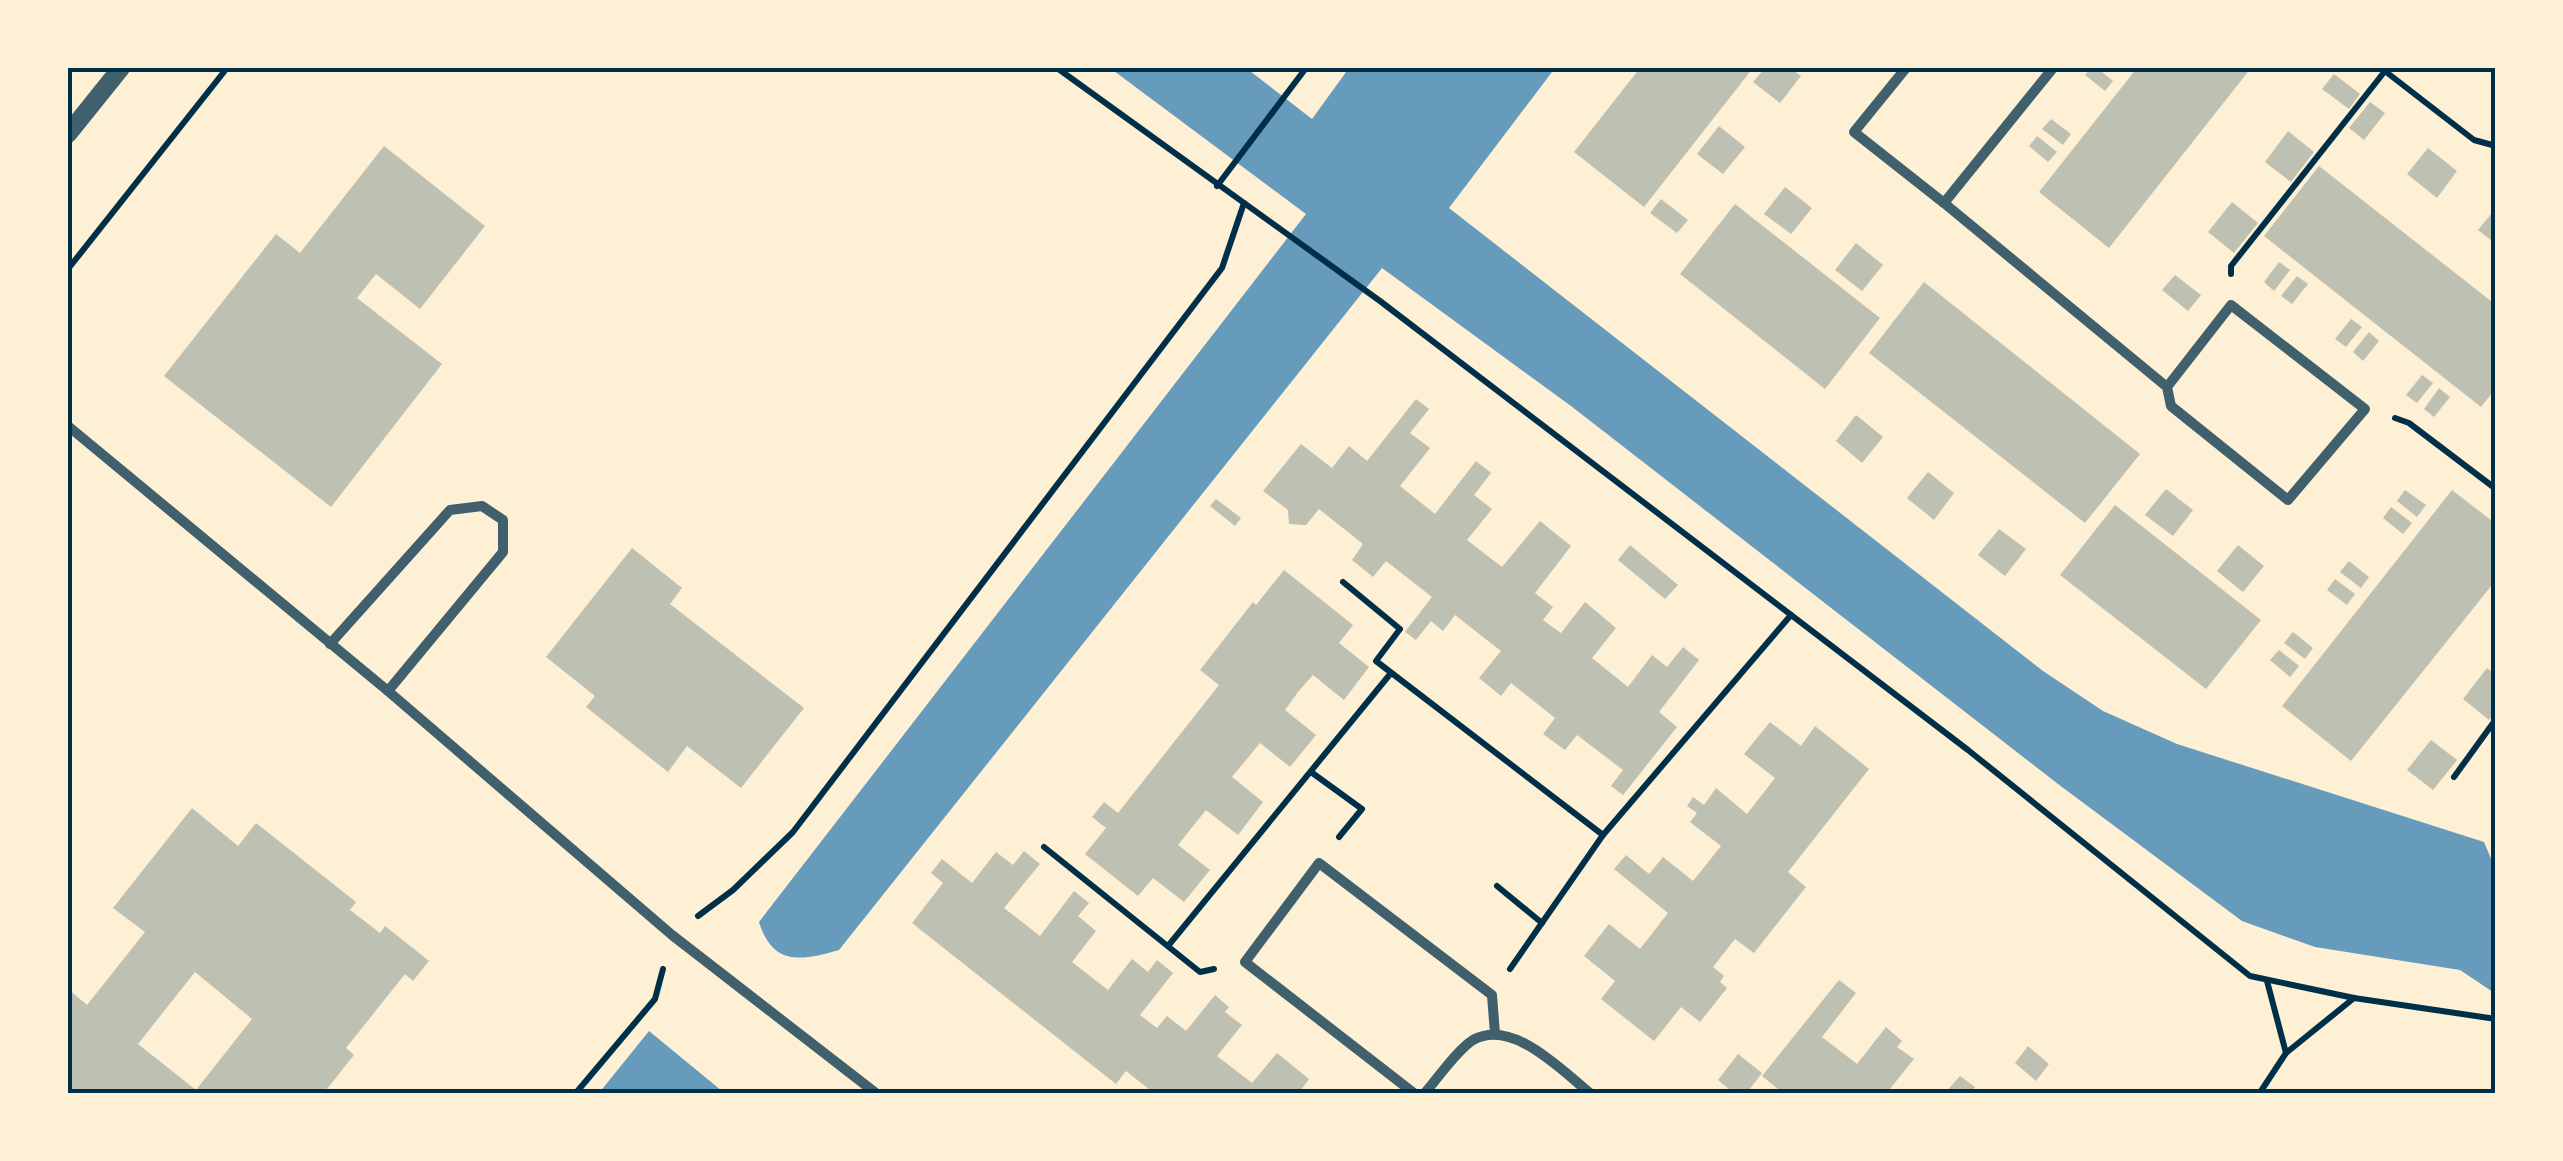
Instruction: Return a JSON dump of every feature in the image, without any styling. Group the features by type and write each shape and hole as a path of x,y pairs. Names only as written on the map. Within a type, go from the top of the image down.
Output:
{"street":[{"path":"68,134 121,68"},
{"path":"1906,68 1854,132 2168,387 2171,406 2288,500 2365,409 2231,305 2168,387"},
{"path":"1944,203 2053,68"},
{"path":"68,426 388,691 672,935 876,1094"},
{"path":"330,644 450,510 482,506 503,520 503,552 388,691"},
{"path":"1415,1094 1245,962 1319,864 1492,995 1495,1034"},
{"path":"1424,1094 1472,1041 1495,1034 1522,1042 1591,1094"}],"path":[{"path":"68,269 227,68"},
{"path":"1057,68 1380,301 1968,750 2250,976 2354,998 2496,1019"},
{"path":"1217,186 1306,68"},
{"path":"2231,305 2231,266 2383,69 2474,140 2496,146"},
{"path":"575,1094 655,998 672,935 733,890 793,832 1222,268 1244,204"},
{"path":"2365,409 2409,423 2496,488"},
{"path":"1342,582 1400,629 1376,661 1475,742 1604,835"},
{"path":"1492,995 1604,835 1792,615"},
{"path":"1168,946 1392,673"},
{"path":"2454,777 2496,720"},
{"path":"1311,772 1364,805 1319,864"},
{"path":"1044,847 1200,972 1245,962"},
{"path":"1497,886 1542,923"},
{"path":"2267,980 2286,1053"},
{"path":"2258,1094 2286,1053 2354,998"}],"water":[{"path":"1110,68 1246,68 1312,119 1349,68 1555,68 1449,208 2043,671 2103,711 2177,744 2484,842 2495,868 2496,994 2460,970 2315,947 2242,921 2058,784 1571,406 1382,268 839,950 801,958 780,953 759,922 1306,214"},
{"path":"649,1031 722,1091 599,1093"}],"building":[{"path":"1640,68 1753,68 1644,207 1574,152"},
{"path":"1765,68 1790,68 1801,76 1780,103 1753,82"},
{"path":"2091,68 2097,68 2113,81 2105,91 2085,75"},
{"path":"2137,68 2251,68 2109,248 2039,192"},
{"path":"2334,74 2360,94 2349,109 2322,89"},
{"path":"2370,102 2385,113 2364,140 2349,128"},
{"path":"2051,119 2071,134 2063,145 2042,129"},
{"path":"1719,126 1745,147 1723,174 1697,154"},
{"path":"2288,131 2314,152 2291,182 2265,162"},
{"path":"2037,136 2057,152 2048,162 2029,146"},
{"path":"384,146 485,226 420,309 376,274 357,298 442,364 331,507 164,376 276,234 300,253"},
{"path":"2428,148 2457,171 2437,198 2407,174"},
{"path":"2319,166 2496,305 2496,388 2481,407 2264,236"},
{"path":"1785,187 1812,208 1791,234 1764,214"},
{"path":"1661,199 1688,220 1677,233 1650,213"},
{"path":"2232,202 2258,223 2234,253 2208,232"},
{"path":"1735,204 1880,318 1825,389 1680,274"},
{"path":"2496,208 2496,244 2478,230"},
{"path":"1856,243 1883,265 1862,291 1835,270"},
{"path":"2279,262 2290,270 2274,291 2264,282"},
{"path":"2175,275 2201,295 2188,311 2162,290"},
{"path":"2297,276 2308,284 2292,304 2281,296"},
{"path":"1924,282 2140,454 2085,523 1869,353"},
{"path":"2351,319 2362,327 2346,347 2335,339"},
{"path":"2369,332 2379,341 2363,361 2353,352"},
{"path":"2422,375 2433,383 2417,403 2406,395"},
{"path":"2439,388 2450,397 2434,417 2424,409"},
{"path":"1416,399 1429,409 1410,433 1430,448 1400,486 1435,514 1476,461 1491,473 1474,495 1492,509 1467,540 1502,567 1540,521 1571,546 1535,593 1553,607 1543,620 1561,633 1585,602 1616,628 1592,658 1628,687 1652,655 1667,667 1683,647 1699,660 1659,712 1677,727 1623,795 1611,786 1623,770 1577,735 1565,750 1543,734 1555,718 1511,683 1501,696 1479,678 1501,651 1455,615 1443,631 1431,621 1416,640 1405,632 1432,597 1386,561 1373,577 1352,560 1363,544 1319,509 1306,525 1289,524 1288,510 1263,491 1301,444 1332,468 1349,446 1367,461"},
{"path":"1856,415 1883,437 1862,463 1836,441"},
{"path":"1928,472 1954,493 1934,520 1907,498"},
{"path":"2166,489 2193,510 2173,536 2145,515"},
{"path":"2405,490 2426,505 2417,517 2397,501"},
{"path":"2452,490 2496,524 2496,580 2351,761 2282,706"},
{"path":"1216,499 1241,518 1235,526 1210,506"},
{"path":"2115,505 2261,620 2206,689 2060,575"},
{"path":"2391,507 2412,523 2403,534 2383,518"},
{"path":"1999,529 2026,549 2005,576 1978,555"},
{"path":"1630,545 1678,585 1665,599 1618,560"},
{"path":"2238,545 2264,566 2243,592 2217,571"},
{"path":"632,548 682,588 670,604 804,708 741,788 687,746 668,772 586,707 595,696 546,657"},
{"path":"2349,561 2369,577 2361,588 2340,572"},
{"path":"1284,570 1353,625 1339,643 1369,667 1344,700 1313,675 1298,692 1285,710 1316,735 1290,767 1260,743 1232,777 1263,802 1238,835 1206,810 1178,845 1210,870 1184,902 1153,878 1138,896 1085,854 1106,828 1092,817 1104,802 1118,813 1219,685 1200,670 1253,602 1256,605"},
{"path":"2335,579 2355,594 2347,605 2327,590"},
{"path":"2293,632 2313,648 2305,659 2284,643"},
{"path":"2279,650 2299,666 2290,677 2270,660"},
{"path":"2487,668 2496,675 2496,712 2489,720 2463,699"},
{"path":"1770,722 1801,746 1815,726 1869,769 1788,872 1806,887 1754,953 1735,939 1713,967 1724,976 1720,982 1727,988 1700,1022 1681,1007 1654,1041 1601,999 1615,981 1584,956 1609,924 1640,949 1668,913 1614,869 1626,855 1649,874 1663,857 1693,881 1721,846 1690,822 1697,813 1687,806 1693,797 1704,805 1716,788 1747,814 1775,778 1744,754"},
{"path":"2431,740 2457,760 2433,790 2407,770"},
{"path":"192,808 238,846 256,823 356,902 350,910 380,933 385,926 429,961 413,981 405,974 346,1048 354,1055 323,1094 68,1094 68,989 87,1005 145,932 113,908","holes":["195,972 252,1019 196,1090 138,1044"]},
{"path":"1024,851 1040,864 1004,908 1040,936 1074,891 1089,903 1078,916 1096,931 1072,962 1108,990 1132,959 1148,972 1157,960 1173,973 1140,1015 1157,1028 1167,1016 1186,1031 1215,995 1229,1007 1225,1012 1242,1025 1217,1056 1252,1083 1277,1053 1309,1079 1298,1094 1155,1094 1126,1071 1116,1084 912,923 943,883 931,873 942,859 972,883 996,852 1013,865"},
{"path":"1839,980 1856,993 1822,1037 1857,1064 1886,1027 1902,1041 1897,1047 1914,1059 1889,1090 1894,1094 1784,1094 1762,1076"},
{"path":"2028,1046 2049,1064 2036,1081 2015,1063"},
{"path":"1738,1054 1762,1073 1746,1094 1735,1094 1718,1080"},
{"path":"1960,1076 1975,1087 1970,1094 1944,1094"}]}
